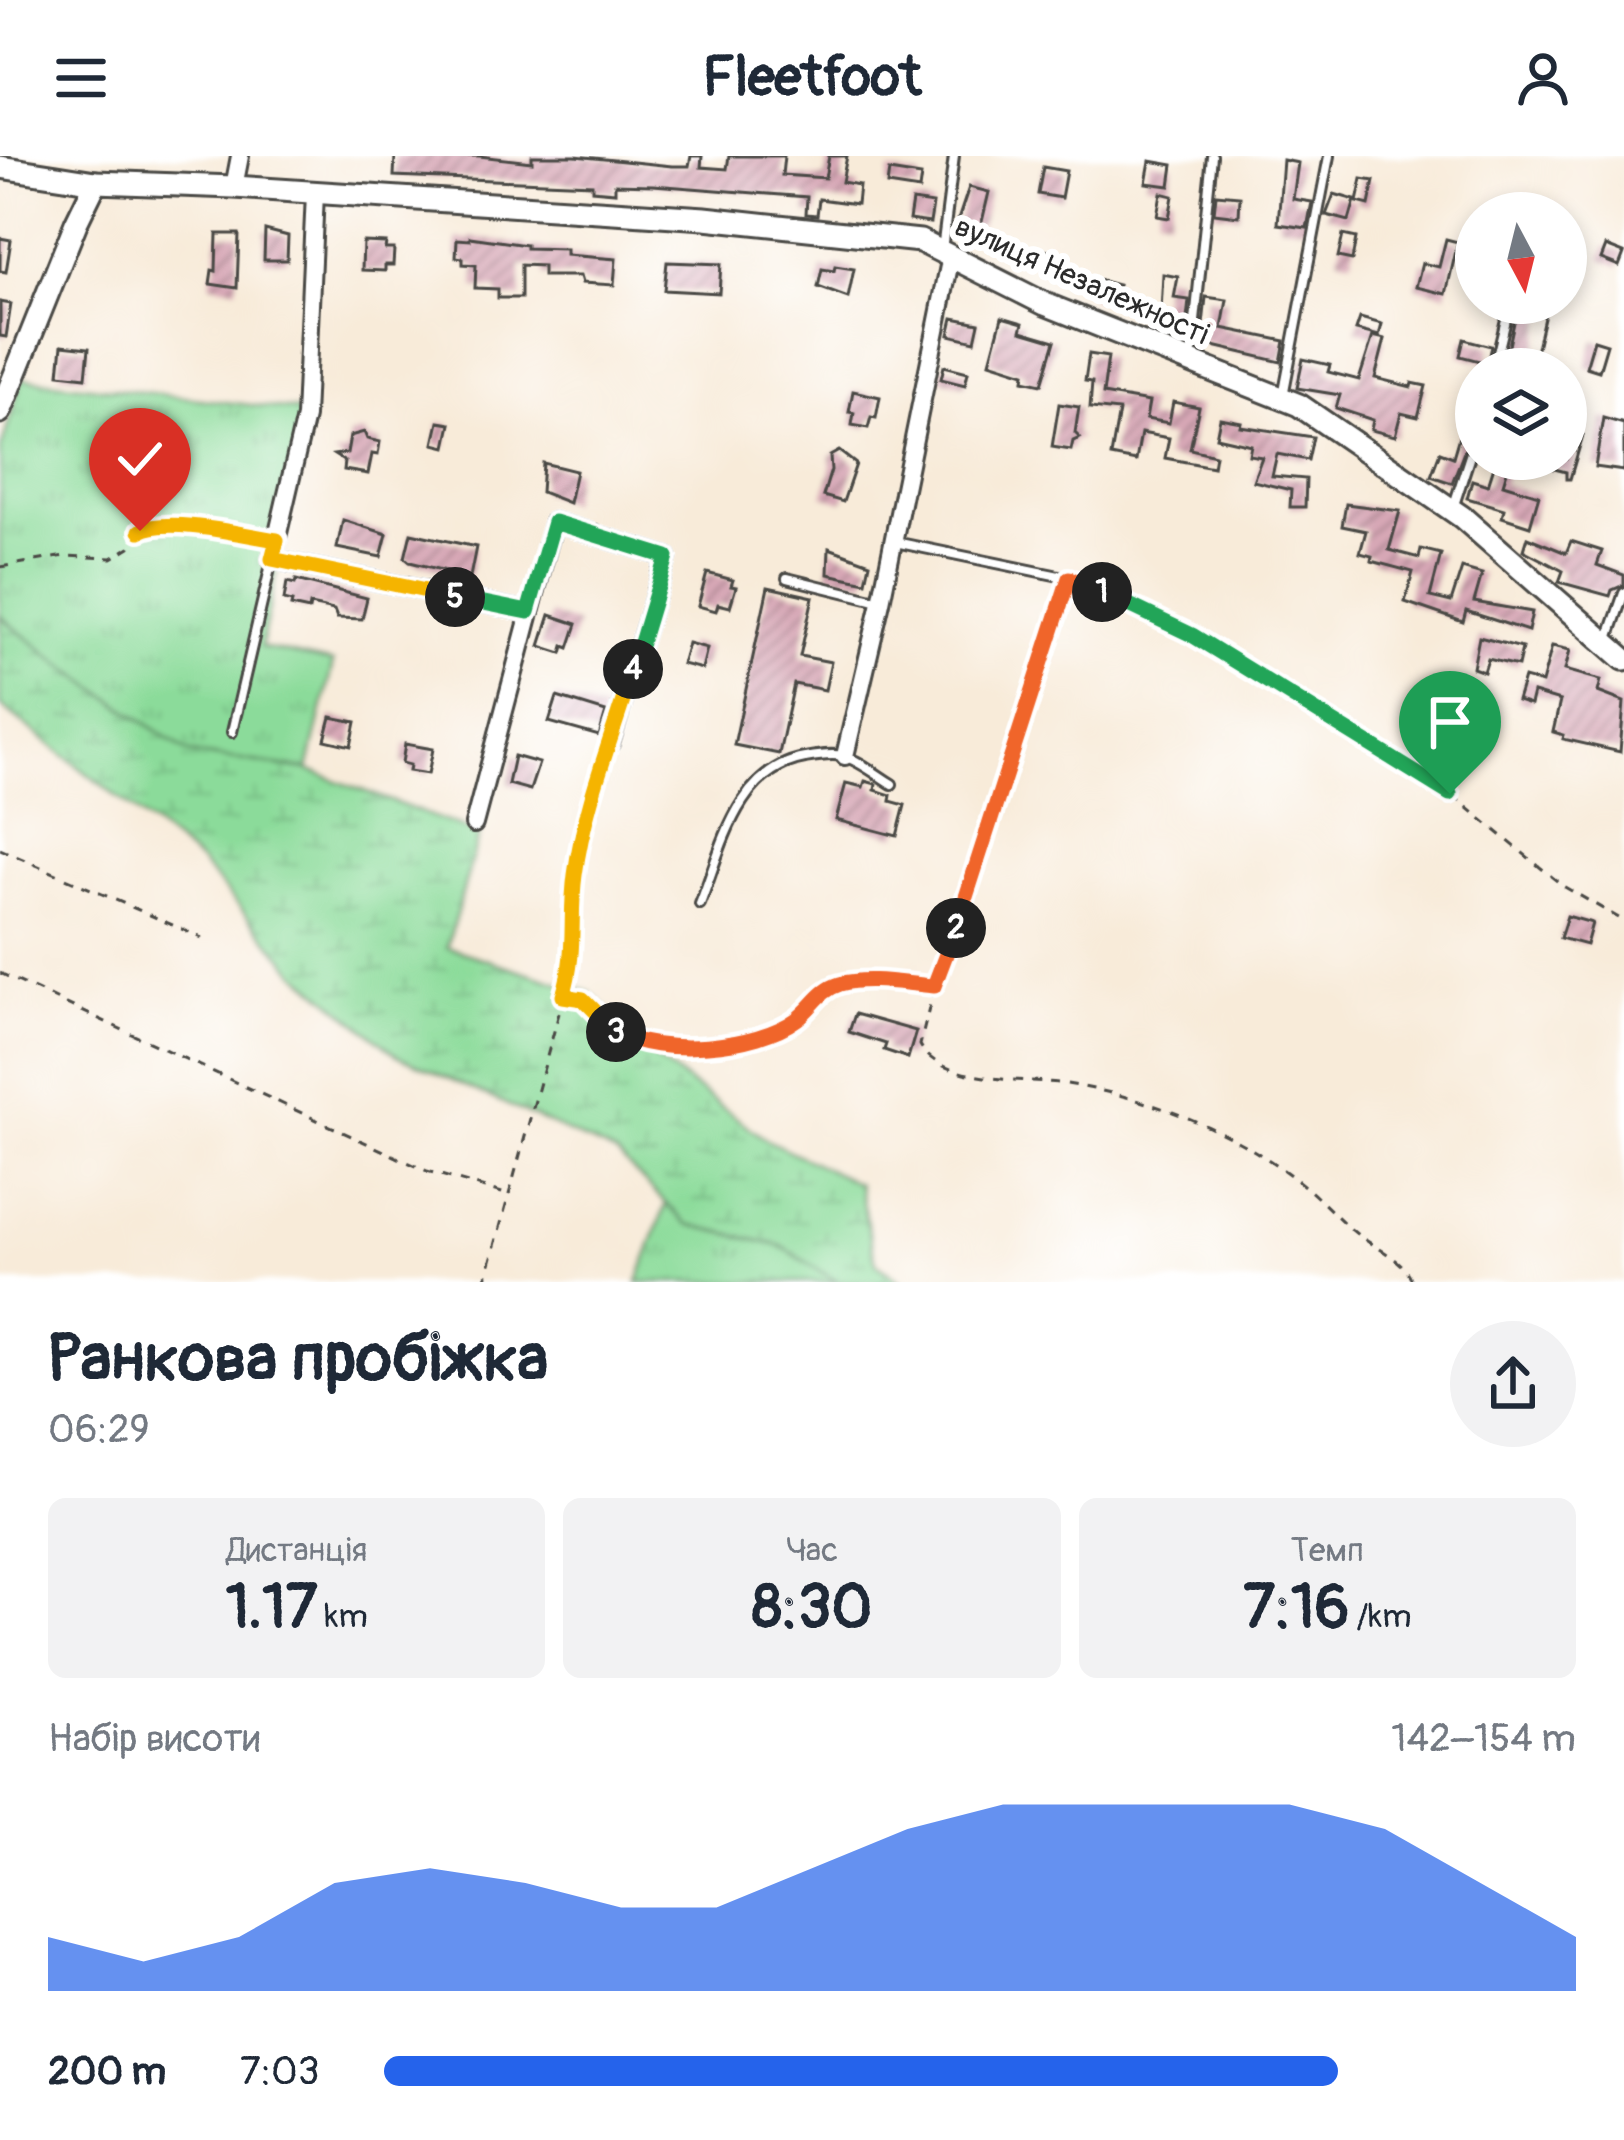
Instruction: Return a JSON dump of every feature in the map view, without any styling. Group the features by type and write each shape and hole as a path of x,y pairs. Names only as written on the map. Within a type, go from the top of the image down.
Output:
{"street":[{"path":"234,188 240,156"},
{"name":"вулиця Незалежності","path":"0,166 96,182 705,218 920,241 1045,304 1282,398 1333,426 1452,510 1624,659"},
{"path":"0,412 96,182"},
{"path":"315,193 309,381 274,549 528,612"},
{"path":"845,756 881,602 947,254"},
{"path":"474,824 554,522 667,557 610,743"}],"lane":[{"path":"947,254 954,156"},
{"path":"1191,362 1212,156"},
{"path":"1282,398 1329,156"},
{"path":"1452,510 1462,480"},
{"path":"893,542 1069,578"},
{"path":"232,732 274,549"},
{"path":"787,578 881,602"},
{"path":"1606,644 1624,593"},
{"path":"700,904 749,788 766,772 786,762 845,756 892,784"}],"path":[{"path":"0,568 64,556 112,558 130,548 140,531 158,525 274,549"},
{"path":"1412,1282 1405,1267 1336,1218 1304,1185 1202,1122 1086,1088 969,1074 938,1064 920,1045 934,986 1069,578 1192,635 1450,794 1563,886 1624,921"},
{"path":"485,1282 563,996 575,930 574,878 610,743"},
{"path":"0,849 202,938"},
{"path":"0,973 406,1162 508,1195"},
{"path":"563,996 583,999 620,1036 725,1047 781,1029 826,989 839,984 934,986"}],"green space":[{"path":"22,378 310,412 261,647 333,663 308,770 189,753 0,616 0,452"},
{"path":"0,616 189,753 308,770 479,834 447,947 591,993 657,1060 767,1140 858,1184 876,1263 901,1282 838,1282 781,1246 687,1224 616,1154 397,1055 297,973 200,862 0,705"},
{"path":"666,1204 687,1224 781,1246 838,1282 638,1282"}],"building":[{"path":"395,156 479,156 532,162 532,156 575,156 689,166 691,156 702,156 701,167 727,169 729,156 784,156 782,175 825,178 829,156 847,156 842,182 859,185 857,204 819,199 817,215 806,214 807,197 615,184 615,192 592,190 592,184 394,176"},
{"path":"1283,160 1298,163 1293,199 1312,202 1307,228 1278,224"},
{"path":"1150,161 1173,165 1170,186 1146,183"},
{"path":"1043,167 1066,171 1061,198 1038,194"},
{"path":"889,171 921,176 919,190 887,185"},
{"path":"1362,179 1374,181 1369,205 1357,202"},
{"path":"969,187 989,192 981,226 957,223"},
{"path":"1161,193 1173,196 1169,218 1157,216"},
{"path":"1216,194 1240,196 1239,216 1214,213"},
{"path":"1334,194 1355,200 1349,221 1326,215"},
{"path":"912,201 933,204 930,223 909,220"},
{"path":"265,230 288,236 287,260 264,260"},
{"path":"217,234 239,234 237,288 210,284 212,270 216,271"},
{"path":"1343,235 1356,238 1352,260 1338,257"},
{"path":"470,237 616,259 614,285 582,283 580,276 543,276 543,266 521,265 521,298 498,298 498,289 475,288 476,265 463,264 463,258 456,257 457,239"},
{"path":"0,238 11,240 6,272 0,271"},
{"path":"1446,239 1455,241 1446,294 1416,287 1422,263 1439,267"},
{"path":"363,242 386,243 385,249 394,249 393,265 385,265 385,271 362,270"},
{"path":"1019,244 1048,251 1046,264 1016,257"},
{"path":"1606,246 1624,253 1619,266 1601,259"},
{"path":"667,262 721,264 719,293 664,290"},
{"path":"835,266 854,269 848,298 818,287 822,269 834,271"},
{"path":"1163,274 1178,277 1174,298 1189,300 1185,338 1153,331 1157,310 1161,311"},
{"path":"1094,279 1118,285 1114,303 1090,298"},
{"path":"1206,297 1227,300 1222,328 1285,341 1281,362 1201,343"},
{"path":"0,302 11,304 6,337 0,336"},
{"path":"1002,317 1023,323 1021,331 1055,341 1042,384 990,362"},
{"path":"953,318 979,323 975,341 949,335"},
{"path":"1360,318 1382,324 1379,336 1356,330"},
{"path":"1514,324 1542,324 1537,348 1508,348"},
{"path":"1373,336 1385,339 1375,378 1426,386 1418,417 1401,413 1395,436 1371,430 1373,420 1336,408 1340,395 1297,388 1303,359 1330,365 1328,372 1359,380"},
{"path":"1464,339 1491,346 1491,348 1462,348"},
{"path":"1594,340 1607,344 1599,371 1587,364"},
{"path":"62,345 89,348 86,377 59,374"},
{"path":"1089,354 1108,357 1103,394 1149,402 1146,419 1169,423 1173,402 1199,407 1190,449 1215,455 1213,467 1165,458 1169,438 1141,433 1136,461 1111,456 1119,411 1090,408 1092,382 1085,381"},
{"path":"944,366 968,372 965,385 941,379"},
{"path":"853,391 880,397 876,418 871,417 868,428 852,425"},
{"path":"1059,404 1079,407 1075,433 1080,438 1073,441 1071,450 1052,447"},
{"path":"1220,418 1241,422 1240,426 1313,437 1308,460 1277,454 1272,476 1306,479 1305,507 1290,507 1291,490 1253,481 1262,457 1249,455 1251,445 1216,437"},
{"path":"1603,418 1624,424 1624,471 1595,467"},
{"path":"439,422 451,424 446,447 434,444"},
{"path":"364,432 367,439 380,442 368,474 344,470 345,462 334,455 347,453 350,436"},
{"path":"1455,450 1452,483 1431,476 1440,452 1453,457"},
{"path":"839,451 856,464 843,502 823,496 830,456"},
{"path":"543,463 576,471 569,503 541,492"},
{"path":"1472,480 1488,485 1490,480 1504,480 1503,484 1539,495 1530,526 1502,517 1504,509 1467,498"},
{"path":"1346,504 1400,511 1389,550 1419,558 1421,549 1441,554 1430,597 1451,602 1462,568 1482,574 1474,602 1532,612 1528,631 1466,611 1463,622 1405,602 1413,572 1371,561 1372,556 1360,553 1366,531 1342,526"},
{"path":"343,520 387,534 381,557 337,548"},
{"path":"411,533 476,547 470,577 410,562 405,558"},
{"path":"1527,537 1566,553 1571,541 1602,551 1597,565 1624,575 1624,585 1610,596 1559,582 1563,571 1523,550"},
{"path":"829,548 870,563 866,582 828,574"},
{"path":"707,573 733,580 731,586 736,587 730,607 718,604 716,611 698,606"},
{"path":"296,580 367,598 362,619 337,618 334,610 310,605 309,610 291,606 292,602 284,600 287,582 295,584"},
{"path":"768,587 813,597 800,656 831,662 825,690 794,684 779,754 734,745"},
{"path":"550,615 577,624 569,648 564,646 562,653 540,646"},
{"path":"1479,637 1522,648 1518,666 1488,659 1484,672 1473,668"},
{"path":"688,643 707,648 702,669 682,664"},
{"path":"1552,646 1570,650 1565,670 1601,680 1598,692 1624,702 1620,752 1563,739 1564,735 1553,732 1560,701 1533,693 1530,705 1517,701 1524,678 1542,683"},
{"path":"557,697 606,712 599,736 549,722"},
{"path":"331,717 356,722 351,746 325,740"},
{"path":"405,744 433,749 428,774 409,771 410,765 402,763"},
{"path":"514,756 539,763 530,790 508,784"},
{"path":"865,781 891,795 890,801 905,805 897,836 836,820 846,783 863,787"},
{"path":"1567,916 1592,923 1586,945 1560,938"},
{"path":"855,1014 916,1031 908,1058 884,1050 886,1044 849,1032"}],"route":[{"path":"140,531 148,526 175,526 277,540 272,559 528,612 554,522 667,557 588,814 574,878 575,930 563,996 583,999 620,1036 643,1041 725,1047 781,1029 826,989 839,984 934,986 1069,578 1192,635 1450,794"}]}
